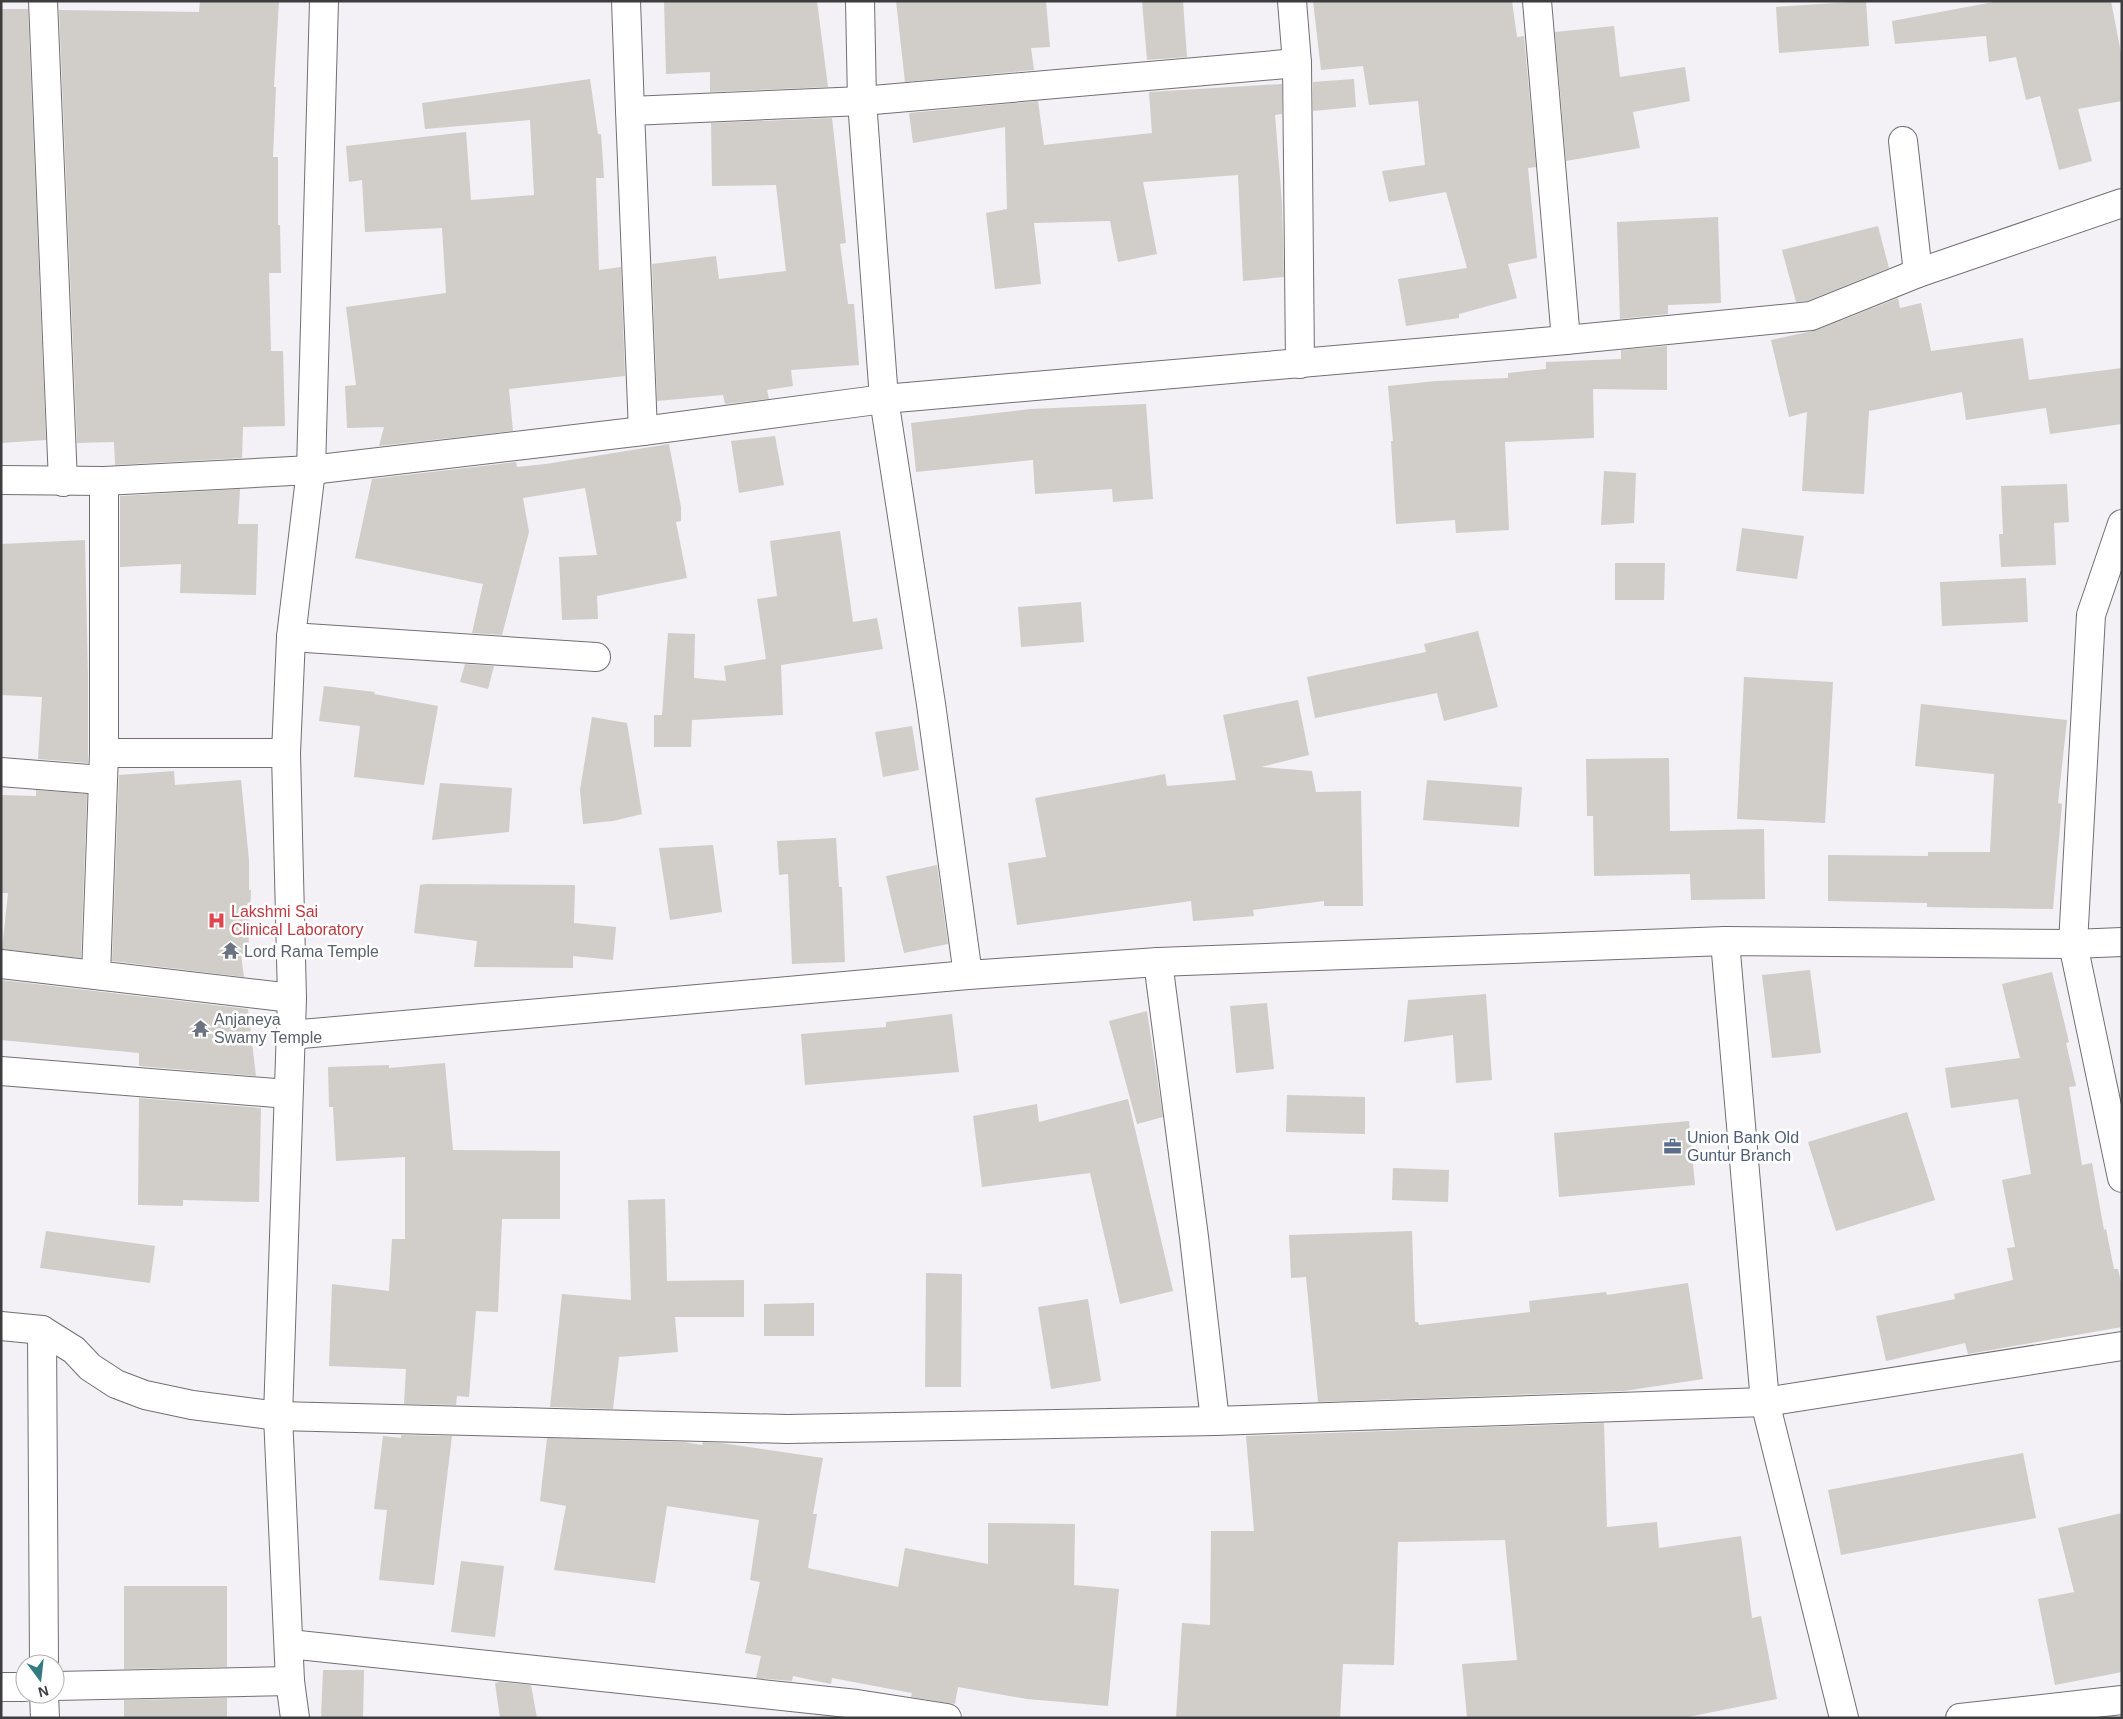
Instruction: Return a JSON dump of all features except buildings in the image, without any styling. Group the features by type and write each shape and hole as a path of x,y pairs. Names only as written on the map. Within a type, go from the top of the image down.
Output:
{"street":[{"path":"43,1 63,482"},
{"path":"295,1718 290,1681 278,1416 292,998 286,753 291,638 311,470 324,1"},
{"path":"626,1 643,432"},
{"path":"860,1 862,101 884,399 931,704 968,975"},
{"path":"1292,1 1297,63 1300,364"},
{"path":"1537,1 1566,340"},
{"path":"630,111 862,101 1297,63"},
{"path":"1902,141 1918,273"},
{"path":"1,480 104,481 311,470 643,432 884,399 1300,364 1810,316 1918,273 2122,202"},
{"path":"96,974 104,753 104,481"},
{"path":"2122,524 2091,615 2073,944 2122,1178"},
{"path":"291,638 596,657"},
{"path":"104,753 286,753"},
{"path":"1,772 102,780"},
{"path":"290,1035 968,975 1158,962 1725,941 2073,944 2122,942"},
{"path":"1725,941 1765,1402 1844,1718"},
{"path":"1158,962 1196,1255 1215,1421"},
{"path":"1,964 292,998"},
{"path":"1,1071 288,1094"},
{"path":"1,1326 42,1330 74,1350 90,1367 116,1384 145,1395 192,1405 278,1416 787,1429 1215,1421 1765,1402 2122,1346"},
{"path":"42,1330 44,1654"},
{"path":"289,1644 857,1704 947,1718"},
{"path":"65,1686 290,1681"},
{"path":"1,1687 15,1687"},
{"path":"1960,1718 2122,1700"},
{"path":"44,1704 45,1718"}],"place":[{"name":"Lakshmi Sai Clinical Laboratory","path":"217,920"},
{"name":"Lord Rama Temple","path":"230,951"},
{"name":"Anjaneya Swamy Temple","path":"200,1028"},
{"name":"Union Bank Old Guntur Branch","path":"1673,1146"}]}
